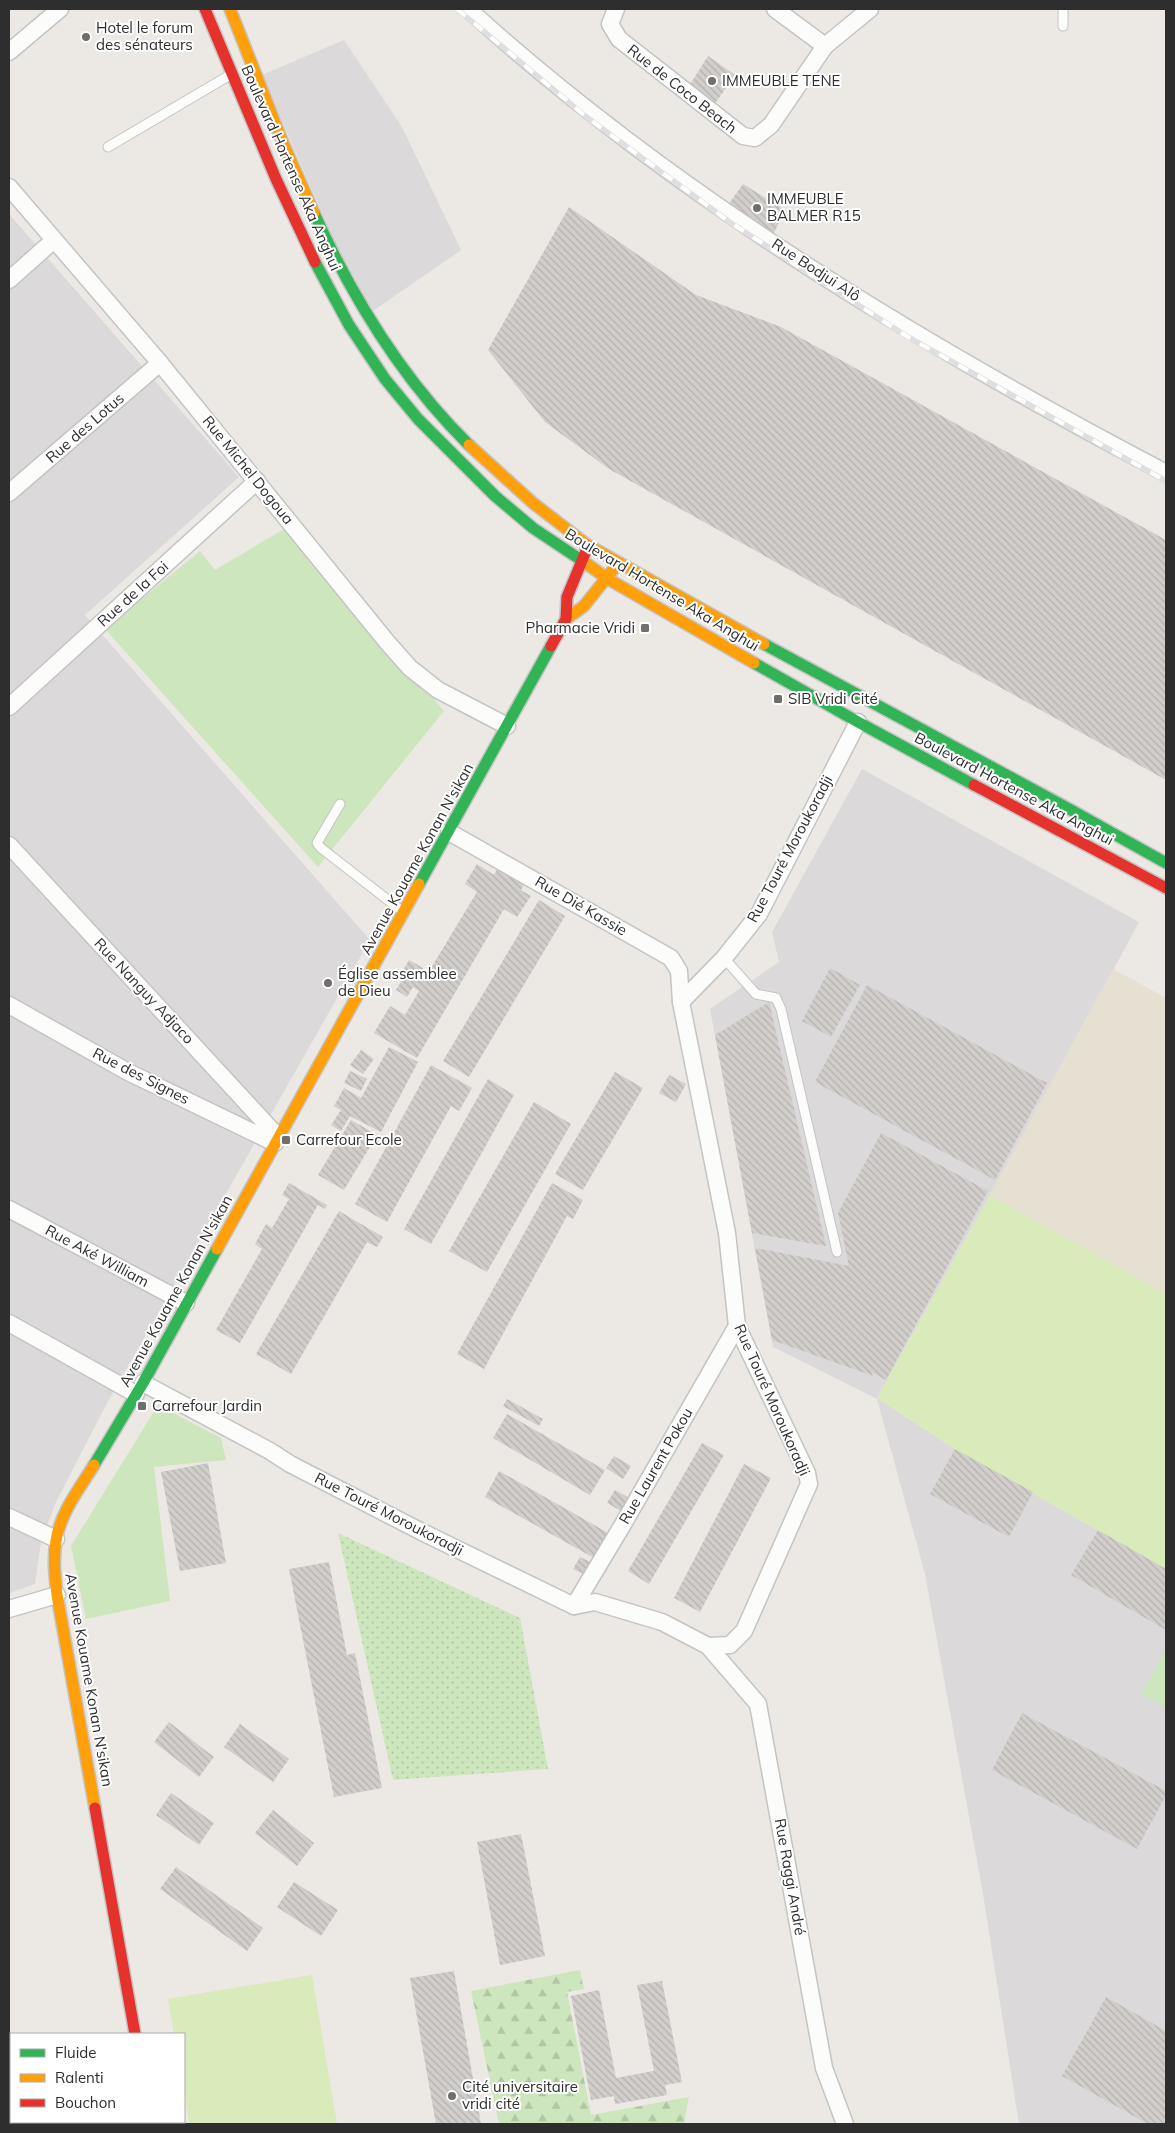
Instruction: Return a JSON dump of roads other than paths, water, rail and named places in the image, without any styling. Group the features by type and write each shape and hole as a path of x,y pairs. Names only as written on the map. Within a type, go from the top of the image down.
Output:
{"main road":[{"name":"Boulevard Hortense Aka Anghui","path":"205,9 308,248 349,325 385,379 418,419 495,496 533,528 580,562 608,579 858,722 1166,888"},
{"name":"Boulevard Hortense Aka Anghui","path":"230,9 302,187 333,253 393,355 433,405 481,457 529,500 588,546 618,564 1166,864"},
{"name":"Avenue Kouame Konan N'sikan","path":"566,619 567,597 588,546"},
{"name":"Avenue Kouame Konan N'sikan","path":"135,2033 57,1595 54,1561 56,1538 65,1513 139,1389 450,832 566,619 584,606 608,579 618,564"}],"street":[{"path":"9,52 58,9"},
{"name":"Rue Bodjui Alô","path":"468,9 573,99 683,181 813,270 1018,393 1166,473"},
{"name":"Rue de Coco Beach","path":"616,9 610,24 619,39 743,136 755,138 770,125 825,46 870,9"},
{"path":"775,9 825,46"},
{"name":"Rue Michel Dogoua","path":"9,187 160,363 380,634 410,668 438,690 507,726"},
{"path":"9,280 54,240"},
{"name":"Rue des Lotus","path":"9,493 160,363"},
{"name":"Rue de la Foi","path":"9,707 257,481"},
{"name":"Rue Touré Moroukoradji","path":"708,1646 730,1644 744,1631 810,1484 807,1473 737,1326 726,1233 681,1002 724,958 759,914 858,722"},
{"name":"Rue Dié Kassie","path":"450,832 671,958 679,971 681,1002"},
{"name":"Rue Nanguy Adjaco","path":"9,845 277,1140"},
{"name":"Rue des Signes","path":"9,1005 128,1072 277,1140"},
{"name":"Rue Aké William","path":"9,1209 186,1303"},
{"name":"Rue Touré Moroukoradji","path":"9,1323 139,1389 270,1451 290,1464 422,1532 574,1606"},
{"name":"Rue Laurent Pokou","path":"574,1606 737,1326"},
{"path":"9,1516 56,1538"},
{"path":"9,1609 57,1595"},
{"path":"574,1606 595,1602 620,1608 662,1622 708,1646"},
{"name":"Rue Raggi André","path":"708,1646 758,1704 824,2068 845,2124"}],"lane":[{"path":"1063,26 1064,9"},
{"path":"108,147 232,74"},
{"path":"340,804 318,843 321,848 404,912"},
{"path":"724,958 756,994 776,998 781,1009 836,1252"}],"railway":[{"path":"457,9 589,119 731,223 908,337 1166,481"}],"place":[{"name":"Hotel le forum des sénateurs","path":"86,37"},
{"name":"IMMEUBLE TENE","path":"712,81"},
{"name":"IMMEUBLE BALMER R15","path":"757,208"},
{"name":"Pharmacie Vridi","path":"645,628"},
{"name":"SIB Vridi Cité","path":"778,699"},
{"name":"Église assemblee de Dieu","path":"328,983"},
{"name":"Carrefour Ecole","path":"286,1140"},
{"name":"Carrefour Jardin","path":"142,1406"},
{"name":"Cité universitaire vridi cité","path":"452,2096"}]}
